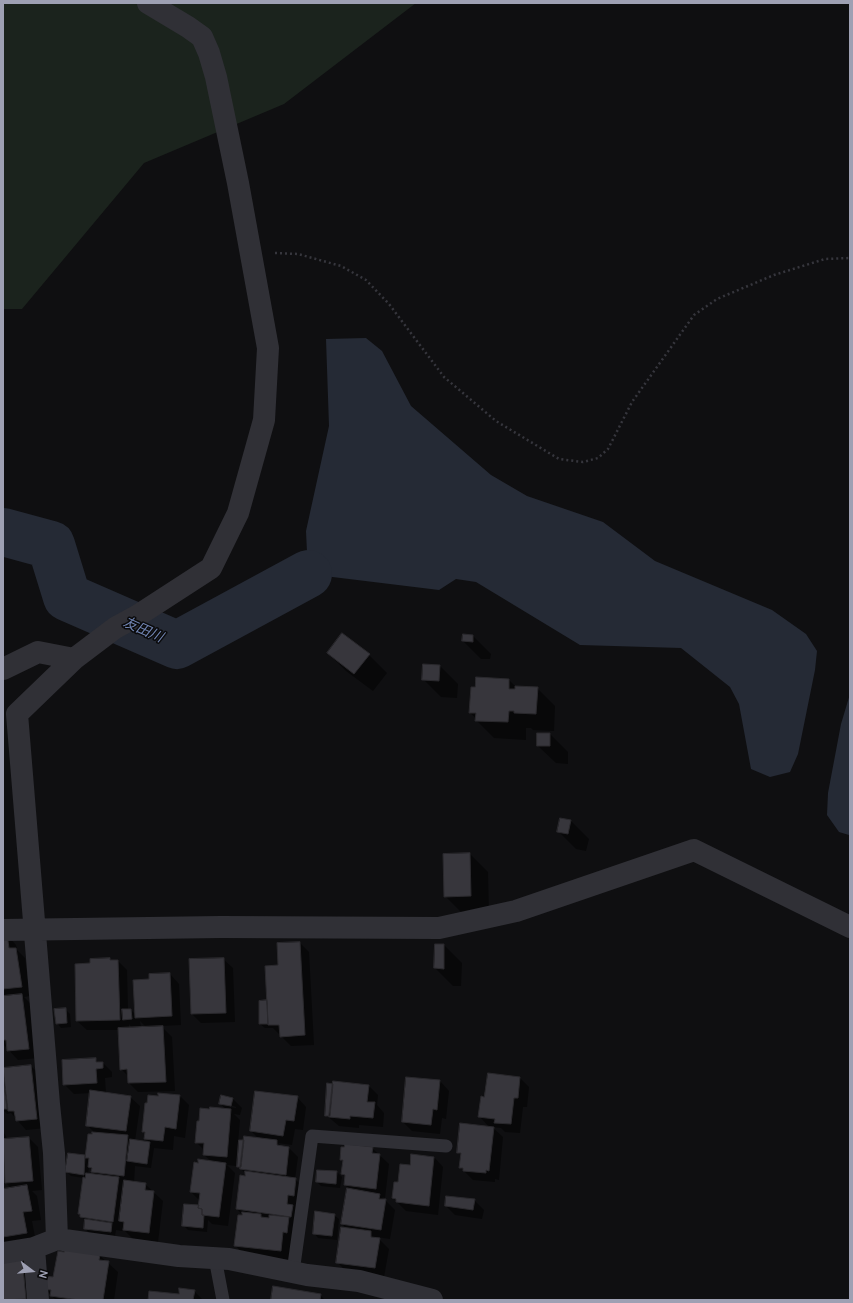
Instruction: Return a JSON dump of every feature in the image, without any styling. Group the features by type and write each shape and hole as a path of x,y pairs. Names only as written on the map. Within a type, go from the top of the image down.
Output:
{"street":[{"path":"57,1239 54,1153 34,930 17,714 74,659 115,628 137,616 211,568 238,513 264,420 268,348 249,251 238,183 216,77 209,52 202,37 148,3"},
{"path":"3,669 38,652 74,659"},
{"path":"3,930 222,927 439,928 516,911 694,850 850,927"},
{"path":"3,1253 34,1248 57,1239 179,1256 229,1259 293,1272 358,1281 432,1300"},
{"path":"34,1248 38,1300"}],"lane":[{"path":"293,1272 312,1136 446,1146"},
{"path":"215,1258 223,1300"}],"path":[{"path":"249,251 298,254 341,266 366,280 389,304 444,377 496,421 559,458 583,462 598,458 608,449 632,402 694,315 717,299 774,275 825,259 850,258"}],"shaded area":[{"path":"3,3 416,3 284,104 144,163 22,309 3,309"},
{"path":"366,338 382,351 411,406 491,475 527,496 603,522 655,561 772,610 806,634 817,651 815,670 798,754 790,772 770,777 751,769 739,704 730,687 681,648 580,645 476,582 456,579 439,590 308,574 306,531 329,426 326,339"},
{"path":"850,694 849,835 839,832 827,815 828,793 841,724"}],"building":[{"path":"342,633 370,654 354,674 327,653"},
{"path":"463,634 473,635 473,642 462,641"},
{"path":"423,664 440,665 439,681 422,680"},
{"path":"476,677 509,679 509,689 515,689 515,686 538,687 536,714 514,713 514,711 509,711 508,722 475,721 476,713 469,713 471,687 475,687"},
{"path":"537,733 550,733 550,746 537,746"},
{"path":"560,818 571,820 568,834 557,832"},
{"path":"470,853 471,896 444,897 443,854"},
{"path":"7,934 9,948 16,948 22,987 3,989 3,935"},
{"path":"300,942 305,1035 280,1037 279,1025 268,1025 265,966 278,965 277,943"},
{"path":"435,944 444,944 444,969 434,968"},
{"path":"110,958 110,960 118,960 120,1020 76,1021 75,964 90,963 90,959"},
{"path":"224,958 226,1013 191,1014 189,959"},
{"path":"170,973 172,1016 135,1018 133,980 149,979 149,974"},
{"path":"22,994 29,1049 7,1051 6,1040 3,1040 3,996"},
{"path":"267,1000 268,1024 259,1024 259,1001"},
{"path":"66,1008 67,1023 56,1024 54,1009"},
{"path":"122,1009 131,1009 132,1019 123,1020"},
{"path":"163,1026 166,1082 128,1083 127,1069 120,1070 118,1028"},
{"path":"96,1058 96,1062 103,1062 103,1068 96,1069 97,1083 63,1085 62,1060"},
{"path":"31,1065 37,1119 16,1121 14,1111 8,1111 3,1068"},
{"path":"488,1073 520,1077 518,1098 514,1098 511,1124 494,1123 495,1119 478,1117 481,1096 484,1097"},
{"path":"3,1077 7,1109 3,1109"},
{"path":"406,1077 440,1080 437,1110 433,1109 431,1125 402,1122"},
{"path":"333,1081 369,1085 367,1102 375,1102 373,1118 350,1116 350,1119 329,1117"},
{"path":"327,1083 333,1084 330,1116 325,1116"},
{"path":"90,1090 131,1096 126,1131 86,1126"},
{"path":"255,1091 298,1096 294,1121 286,1120 283,1136 250,1131"},
{"path":"158,1093 180,1095 176,1129 165,1127 163,1141 144,1139 145,1132 142,1132 145,1103 147,1103 148,1095 158,1096"},
{"path":"221,1095 233,1098 231,1106 219,1104"},
{"path":"210,1107 231,1109 227,1157 203,1155 204,1143 195,1143 200,1108 209,1109"},
{"path":"460,1123 494,1127 489,1171 486,1170 486,1173 463,1171 463,1168 459,1168 461,1153 457,1153"},
{"path":"92,1132 128,1135 124,1176 91,1172 92,1168 88,1167 89,1158 85,1158 88,1134 92,1134"},
{"path":"244,1136 277,1140 277,1145 289,1147 286,1175 240,1169"},
{"path":"29,1137 33,1181 5,1183 3,1139"},
{"path":"130,1139 150,1142 147,1164 127,1161"},
{"path":"239,1140 244,1140 241,1167 237,1167"},
{"path":"345,1144 373,1147 372,1153 380,1154 376,1189 344,1185 345,1175 341,1174 343,1160 340,1160 341,1147 344,1147"},
{"path":"68,1153 85,1155 84,1175 65,1172"},
{"path":"411,1154 434,1157 429,1206 396,1202 396,1199 392,1198 394,1182 398,1182 400,1164 410,1165"},
{"path":"198,1159 226,1163 219,1217 202,1215 202,1209 198,1208 200,1193 190,1192 194,1162 198,1163"},
{"path":"317,1170 337,1171 336,1184 316,1182"},
{"path":"245,1171 296,1178 294,1196 288,1195 287,1204 293,1205 291,1217 236,1209 240,1175 245,1176"},
{"path":"86,1173 119,1177 113,1222 80,1217 80,1214 78,1214 83,1177 85,1178"},
{"path":"124,1180 146,1183 145,1190 154,1191 149,1233 123,1230 124,1222 119,1221"},
{"path":"27,1185 32,1211 23,1212 27,1233 3,1237 3,1189"},
{"path":"347,1188 380,1194 379,1199 386,1199 381,1230 341,1224"},
{"path":"446,1196 475,1199 473,1210 445,1206"},
{"path":"184,1204 199,1205 198,1208 202,1209 202,1215 204,1215 203,1228 182,1226"},
{"path":"315,1211 335,1214 332,1236 313,1234"},
{"path":"242,1212 261,1214 261,1217 269,1218 269,1215 289,1217 287,1233 283,1232 281,1251 234,1246 238,1215 242,1215"},
{"path":"85,1219 112,1223 111,1232 84,1229"},
{"path":"341,1227 371,1231 371,1237 380,1238 375,1268 336,1263"},
{"path":"64,1249 100,1255 99,1260 109,1261 103,1300 79,1300 50,1296 51,1290 43,1289 44,1276 53,1277 58,1251 64,1252"},
{"path":"22,1256 26,1299 3,1300 3,1258"},
{"path":"273,1286 321,1294 320,1300 271,1300"},
{"path":"179,1288 195,1290 193,1300 148,1300 149,1291 179,1294"}],"waterway":[{"name":"友田川","path":"3,532 51,545 67,597 177,645 308,574"}]}
